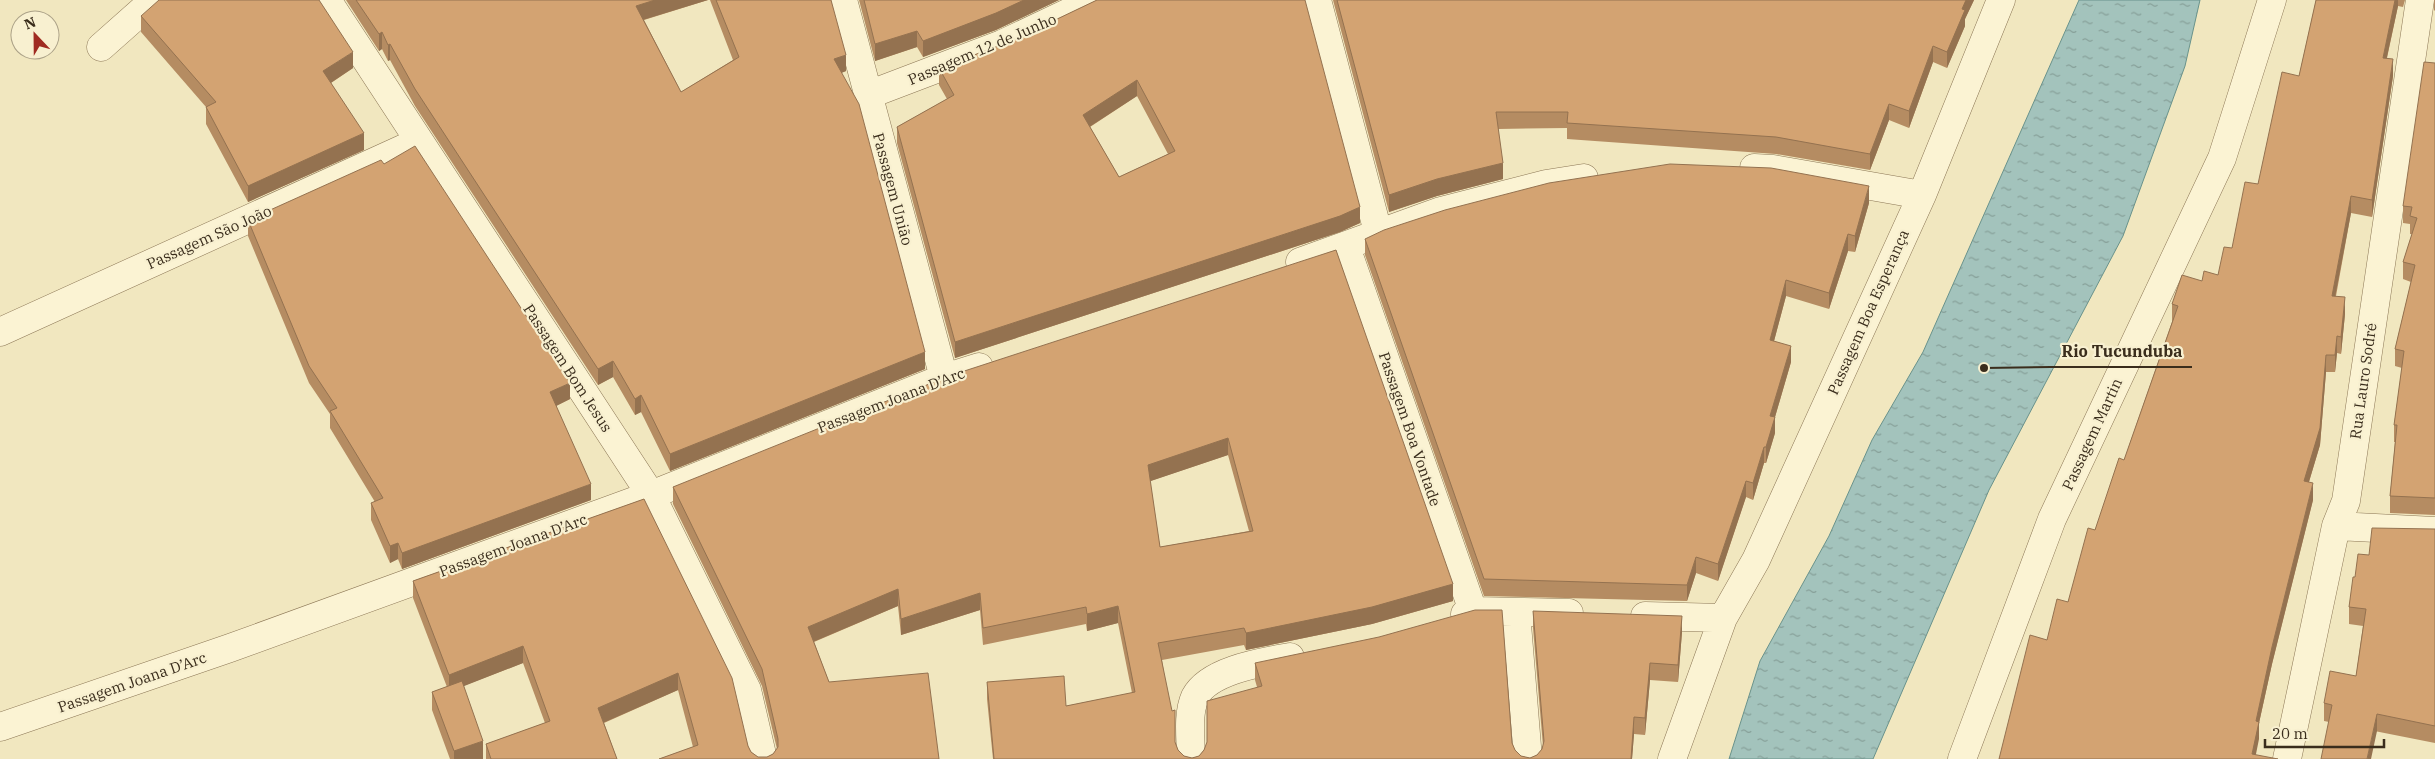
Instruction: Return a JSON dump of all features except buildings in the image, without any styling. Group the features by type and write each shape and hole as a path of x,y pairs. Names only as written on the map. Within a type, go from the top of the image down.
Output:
{"street":[{"path":"101,47 154,0"},
{"name":"Passagem Bom Jesus","path":"327,0 418,142 652,495 748,690 763,759"},
{"name":"Passagem União","path":"843,0 944,378"},
{"name":"Passagem 12 de Junho","path":"868,95 1002,44 1096,0"},
{"path":"1317,0 1378,232"},
{"name":"Passagem Boa Esperança","path":"1672,759 1723,618 1756,560 1922,195 2001,0"},
{"name":"Passagem Martin","path":"1962,759 2052,519 2222,158 2272,0"},
{"name":"Rua Lauro Sodré","path":"2287,759 2336,526 2346,501 2420,0"},
{"name":"Passagem São João","path":"0,332 418,142"},
{"path":"1726,167 1773,169 1922,195"},
{"path":"1281,268 1346,247 1378,232 1442,211 1546,184 1612,174"},
{"name":"Passagem Boa Vontade","path":"1346,247 1473,611"},
{"name":"Passagem Joana D’Arc","path":"0,727 230,648 652,495 944,378 1000,360"},
{"path":"2336,526 2435,531"},
{"path":"1438,622 1473,611 1595,614"},
{"path":"1516,612 1528,759"},
{"path":"1625,615 1723,618"},
{"path":"1192,759 1191,713 1196,696 1212,681 1233,669 1319,651"}],"water":[{"path":"2079,0 2200,0 2185,66 2123,236 1989,490 1873,759 1729,759 1760,661 1829,536 1872,440 1923,352"}],"place":[{"name":"Rio Tucunduba","path":"1984,368"}]}
